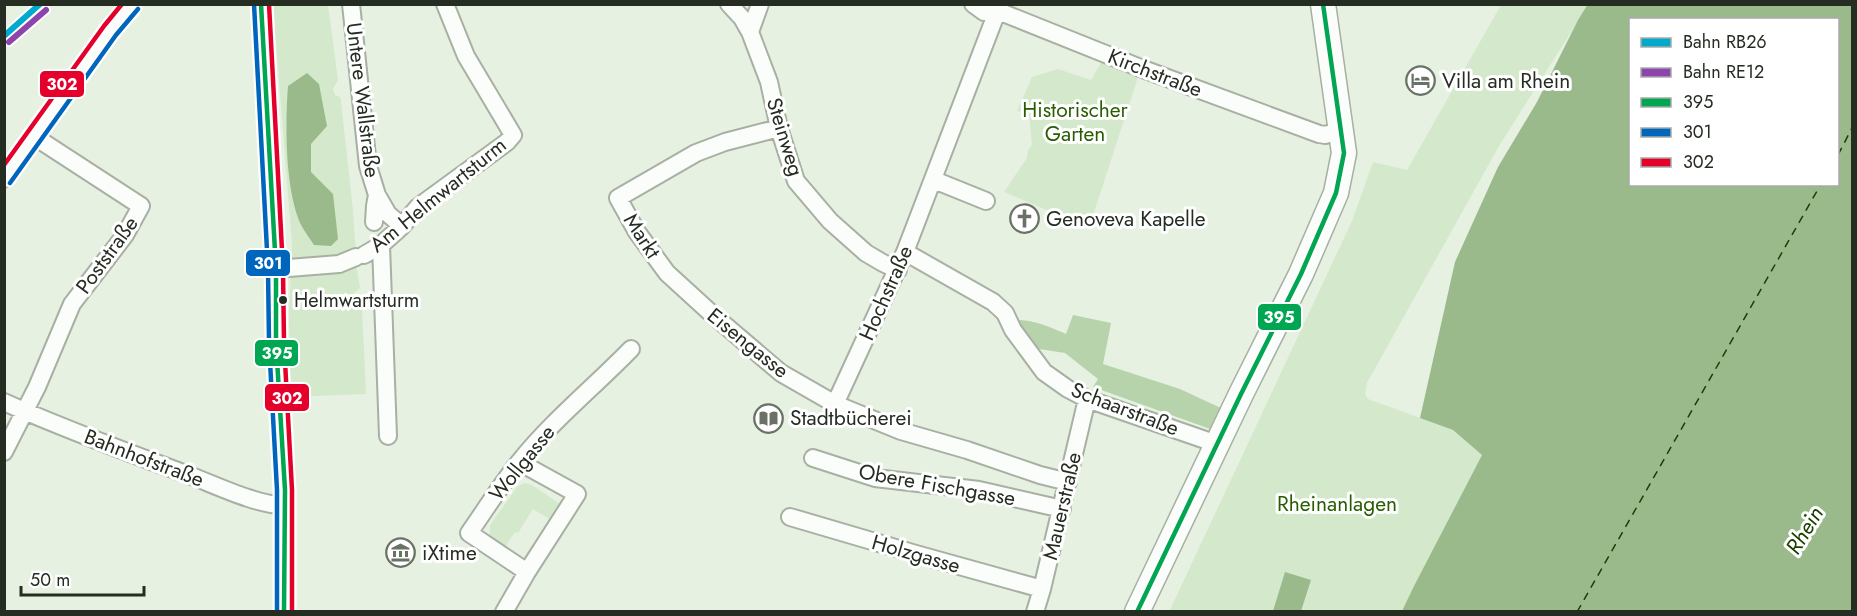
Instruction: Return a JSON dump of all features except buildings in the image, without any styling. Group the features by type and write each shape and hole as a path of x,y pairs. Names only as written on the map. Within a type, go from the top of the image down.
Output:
{"street":[{"path":"4,179 110,30 132,4"},
{"path":"261,4 276,269 275,334 285,505 284,612"},
{"name":"Untere Wallstraße","path":"351,4 366,155 372,182 388,214 402,226"},
{"name":"Am Helmwartsturm","path":"276,269 339,264 381,245 418,207 507,142 513,135 466,56 445,4"},
{"name":"Steinweg","path":"729,4 742,18 750,32 769,82 779,128 796,182 830,221 866,253 898,270"},
{"path":"750,32 760,4"},
{"name":"Kirchstraße","path":"973,4 984,12 999,8 1143,69 1319,134 1325,135 1340,131"},
{"path":"1137,612 1301,274 1336,193 1344,153 1323,4"},
{"name":"Hochstraße","path":"835,404 898,270 999,8"},
{"name":"Markt","path":"668,273 638,232 618,198 696,153 725,142 779,128"},
{"name":"Poststraße","path":"25,411 72,304 125,235 141,206 35,137"},
{"path":"934,180 986,201"},
{"name":"Untere Wallstraße","path":"374,222 377,195"},
{"path":"381,245 380,276 388,436"},
{"name":"Schaarstraße","path":"905,252 993,302 1005,313 1013,330 1044,372 1068,389 1087,399 1217,444"},
{"name":"Eisengasse","path":"668,273 781,373 835,404 901,431 1068,482"},
{"name":"Wollgasse","path":"527,572 469,533 519,462 553,424 631,349"},
{"name":"Mauerstraße","path":"1035,612 1062,509 1087,399"},
{"name":"Bahnhofstraße","path":"4,402 212,484 273,506 285,505"},
{"path":"4,452 25,411"},
{"name":"Obere Fischgasse","path":"813,458 875,478 979,490 1062,509"},
{"path":"504,612 577,494 519,462"},
{"name":"Holzgasse","path":"790,517 1042,589"}],"green space":[{"path":"273,5 328,5 338,80 333,89 341,101 353,211 360,288 353,294 353,299 355,304 362,307 366,394 291,397 289,315 292,245"},
{"name":"Rheinanlagen","path":"1501,5 1588,5 1499,146 1367,383 1365,394 1368,399 1453,430 1482,455 1402,611 1169,612 1352,221 1373,162 1407,170"},
{"name":"Historischer Garten","path":"1102,61 1139,74 1089,228 1004,192 1027,158 1028,150 1032,145 1029,113 1017,111 1032,77 1058,69 1091,80"},
{"path":"524,483 532,485 560,504 551,520 533,509 518,533 515,532 505,547 490,538 490,525 517,487"}],"shaded area":[{"path":"1073,315 1111,323 1103,364 1180,389 1223,409 1213,430 1093,387 1098,379 1065,353 1026,347 1009,320 1031,321 1066,334"}],"water":[{"name":"Rhein","path":"1588,4 1852,5 1852,611 1402,611 1482,455 1453,430 1420,418 1455,262 1498,167 1537,102"},
{"path":"307,73 319,84 327,126 311,144 311,172 333,194 338,239 331,246 314,245 301,225 289,176 288,86"},
{"path":"1285,572 1311,580 1301,611 1273,611"}],"ferry route":[{"path":"1839,153 1852,128"},
{"path":"1577,612 1820,186"}],"rail line":[{"name":"RB26","path":"4,36 40,4"},
{"name":"RE12","path":"9,42 46,10"}],"transit line":[{"name":"302","path":"4,165 122,4"},
{"name":"301","path":"254,4 277,490 277,612"},
{"name":"395","path":"261,4 276,269 276,343 285,490 284,612"},
{"name":"302","path":"269,4 292,490 292,612"},
{"name":"395","path":"1137,612 1301,274 1336,193 1344,153 1323,4"},
{"name":"301","path":"10,183 116,35 138,9"}],"place":[{"name":"Villa am Rhein","path":"1421,81"},
{"name":"Genoveva Kapelle","path":"1025,219"},
{"name":"Helmwartsturm","path":"283,300"},
{"name":"Stadtbücherei","path":"769,418"},
{"name":"iXtime","path":"401,553"}]}
